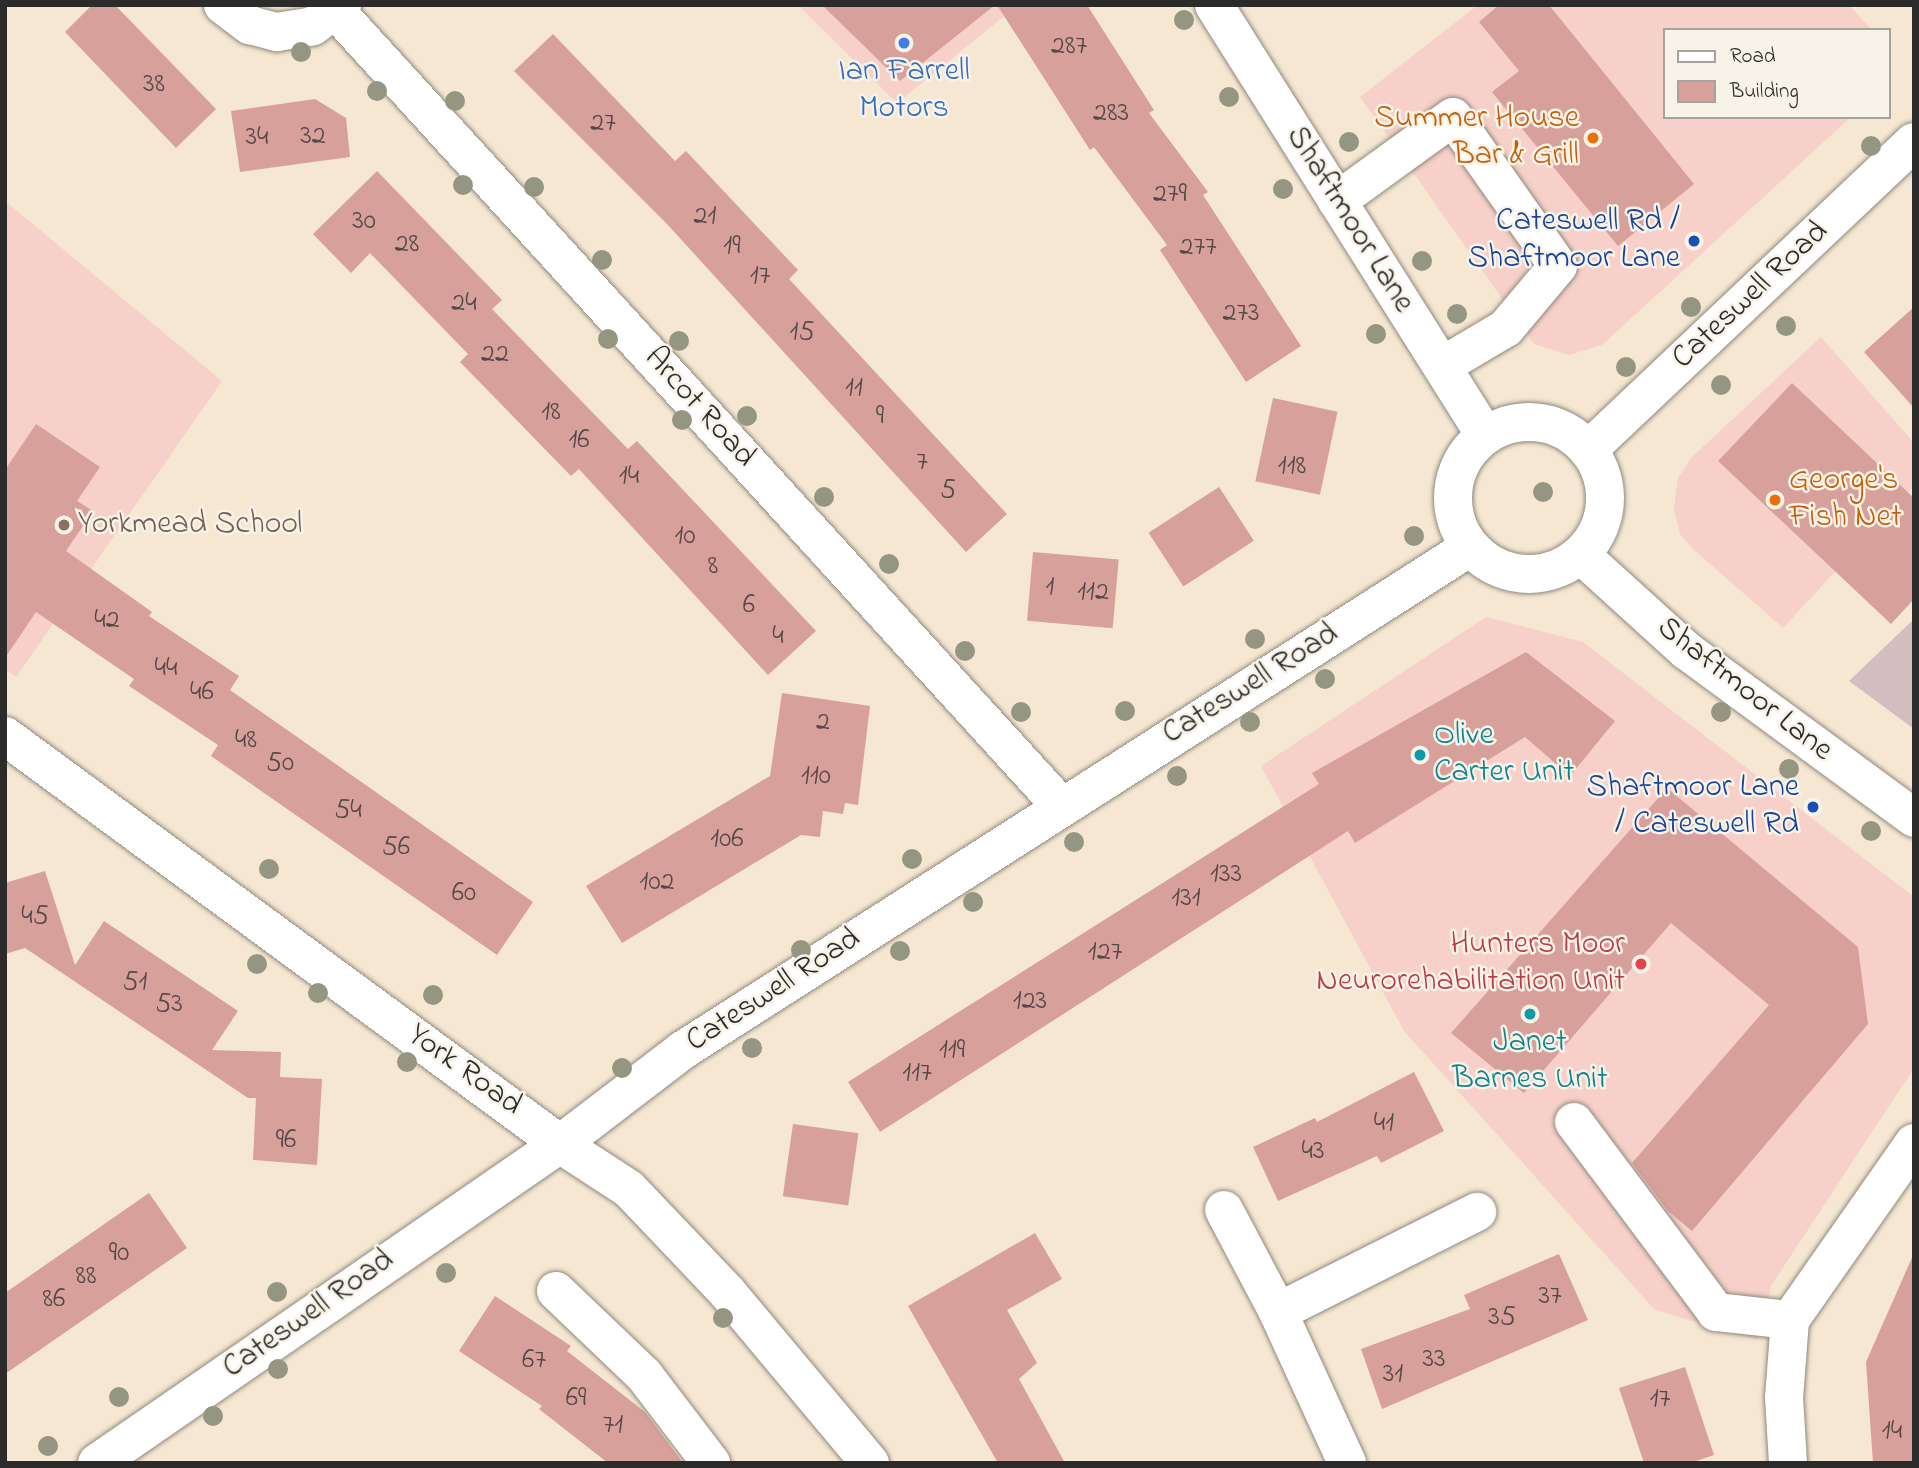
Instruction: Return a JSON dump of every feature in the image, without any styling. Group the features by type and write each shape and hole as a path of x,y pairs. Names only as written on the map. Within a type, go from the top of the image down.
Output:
{"street":[{"name":"Arcot Road","path":"223,5 250,25 277,32 313,26 340,8 1060,805"},
{"name":"Shaftmoor Lane","path":"1214,5 1485,435"},
{"path":"1337,201 1453,117 1558,266 1506,328 1442,366"},
{"name":"Cateswell Road","path":"1588,450 1914,142"},
{"path":"1518,422 1545,423 1570,433 1588,450 1601,473 1606,503 1599,529 1581,555 1558,569 1534,574 1508,572 1470,547 1457,524 1454,480 1465,456 1485,435 1518,422"},
{"name":"Cateswell Road","path":"97,1463 560,1144 683,1050 1060,805 1470,547"},
{"name":"Shaftmoor Lane","path":"1581,555 1687,650 1914,818"},
{"name":"York Road","path":"5,736 560,1144 629,1189 727,1292 870,1463"},
{"path":"1574,1122 1716,1312 1790,1320"},
{"path":"1788,1463 1784,1398 1790,1320 1914,1143"},
{"path":"1224,1210 1278,1311 1347,1463"},
{"path":"1278,1311 1477,1212"},
{"path":"556,1291 644,1375 711,1463"}],"shaded area":[{"name":"Ian Farrell Motors","path":"798,5 1018,5 897,103"},
{"path":"1478,5 1849,5 1870,28 1664,28 1664,119 1849,119 1602,345 1569,355 1534,344 1360,97"},
{"name":"Yorkmead School","path":"5,201 222,381 16,677 5,669"},
{"path":"1821,337 1914,443 1914,486 1783,628 1693,549 1680,534 1674,509 1678,478 1692,457"},
{"name":"Hunters Moor Neurorehabilitation Unit","path":"1486,617 1583,642 1914,897 1914,1068 1771,1286 1757,1340 1655,1310 1404,1031 1261,766"},
{"path":"1914,619 1914,729 1849,681"}],"building":[{"path":"92,5 115,5 216,109 176,148 65,32"},
{"name":"Ian Farrell Motors","path":"822,5 995,5 900,81"},
{"path":"997,5 1087,5 1154,110 1149,113 1208,192 1203,195 1301,346 1246,382 1160,250 1167,245 1094,147 1090,150"},
{"name":"Summer House Bar & Grill","path":"1499,5 1549,5 1694,184 1618,246 1492,92 1519,71 1479,22"},
{"path":"553,34 675,161 686,151 798,270 789,279 1007,514 966,552 667,224 514,71"},
{"path":"315,99 346,118 350,157 240,172 231,111"},
{"path":"377,171 502,300 492,309 628,449 637,441 816,631 768,675 579,469 571,476 460,362 468,354 370,253 351,273 313,234"},
{"path":"1914,307 1914,408 1864,352"},
{"path":"1792,383 1914,498 1914,599 1891,624 1718,461"},
{"path":"1273,398 1338,412 1320,495 1255,481"},
{"path":"36,424 100,467 77,501 93,511 66,551 152,612 149,616 239,676 230,690 533,902 497,955 211,756 218,745 129,686 134,679 36,612 5,658 5,470"},
{"path":"1219,487 1254,541 1183,586 1149,533"},
{"path":"1033,552 1119,559 1113,628 1027,621"},
{"path":"1526,652 1615,721 1570,776 1525,737 1355,843 1348,831 880,1132 848,1082 1319,784 1312,773"},
{"path":"782,693 870,706 858,805 845,803 843,814 823,811 820,837 801,835 622,943 586,886 770,776"},
{"name":"Janet Barnes Unit","path":"1667,788 1858,947 1868,1024 1692,1231 1668,1211 1632,1163 1769,1005 1671,923 1524,1093 1451,1033"},
{"path":"45,871 75,965 104,921 238,1011 212,1050 281,1052 280,1077 322,1079 317,1165 253,1160 256,1098 248,1098 25,948 5,954 5,883"},
{"path":"1414,1072 1444,1131 1381,1163 1377,1156 1278,1201 1253,1147 1315,1118 1317,1122"},
{"path":"793,1124 858,1133 848,1205 783,1196"},
{"path":"149,1193 187,1248 5,1374 5,1293"},
{"path":"1035,1233 1062,1279 1007,1310 1037,1363 1019,1379 1065,1463 998,1463 908,1306"},
{"path":"1914,1253 1914,1463 1873,1463 1866,1362"},
{"path":"1559,1254 1588,1320 1382,1409 1361,1349 1470,1309 1464,1295"},
{"path":"495,1296 571,1346 567,1351 645,1412 683,1463 608,1463 539,1409 542,1406 459,1351"},
{"path":"1685,1367 1714,1455 1690,1463 1644,1463 1619,1388"}],"place":[{"name":"Ian Farrell Motors","path":"904,43"},
{"name":"Summer House Bar & Grill","path":"1593,138"},
{"name":"Cateswell Rd / Shaftmoor Lane","path":"1694,241"},
{"name":"George's Fish Net","path":"1775,500"},
{"name":"Yorkmead School","path":"64,525"},
{"name":"Olive Carter Unit","path":"1420,755"},
{"name":"Shaftmoor Lane / Cateswell Rd","path":"1813,807"},
{"name":"Hunters Moor Neurorehabilitation Unit","path":"1641,964"},
{"name":"Janet Barnes Unit","path":"1530,1014"}]}
